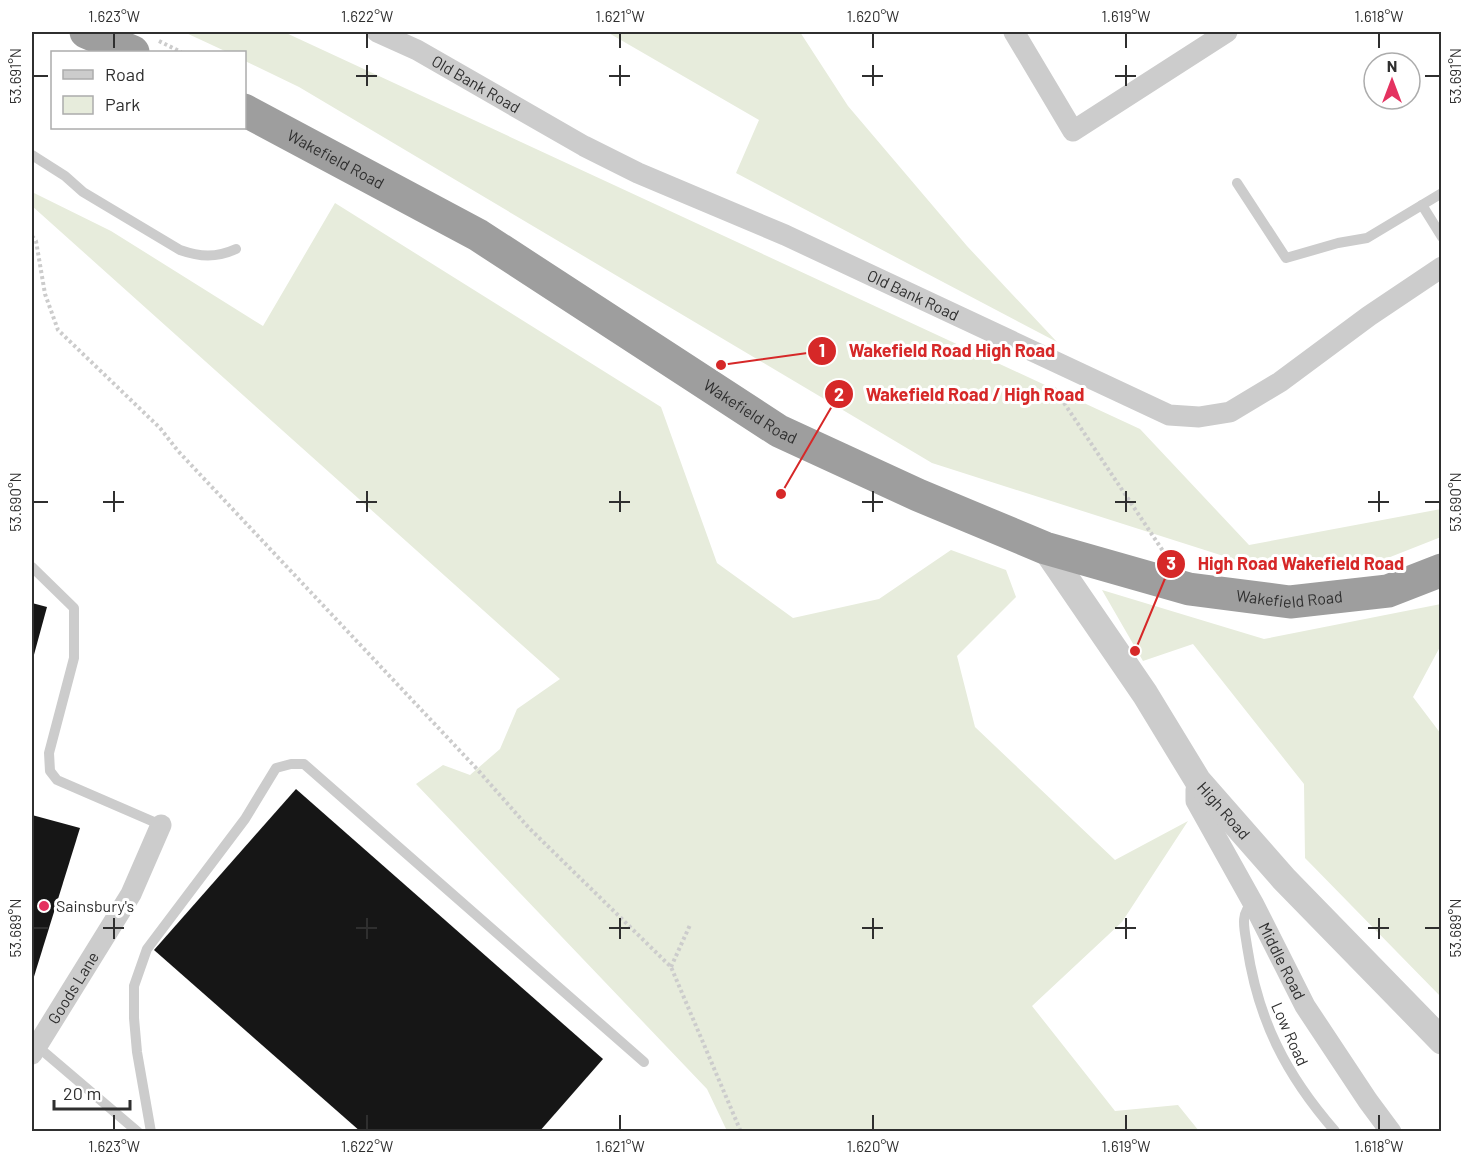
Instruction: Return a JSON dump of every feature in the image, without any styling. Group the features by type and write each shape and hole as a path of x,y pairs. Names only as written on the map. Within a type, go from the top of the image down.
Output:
{"highway":[{"path":"86,32 131,51"},
{"name":"Wakefield Road","path":"246,111 478,235 779,431 918,495 1045,548 1189,589 1290,602 1388,591 1442,570"}],"street":[{"name":"Old Bank Road","path":"376,32 417,50 573,141 629,169 785,235 1169,415 1198,417 1230,412 1280,382 1369,316 1442,267"},
{"path":"1014,32 1072,130 1227,32"},
{"name":"High Road","path":"1045,548 1145,694 1198,781 1284,879 1442,1041"},
{"name":"Middle Road","path":"1198,781 1196,801 1253,903 1305,1006 1368,1101 1391,1131"},
{"name":"Goods Lane","path":"34,1050 130,894 161,825"}],"lane":[{"path":"32,155 65,176 83,192 180,250 196,255 213,256 236,249"},
{"path":"1237,183 1286,258 1338,243 1367,238 1442,193"},
{"path":"1422,205 1442,237"},
{"path":"32,567 74,608 74,658 49,753 50,771 57,780 161,825"},
{"path":"151,1131 134,1018 134,986 147,949 245,819 276,768 291,764 304,764 644,1062"},
{"name":"Low Road","path":"1253,903 1245,912 1244,926 1251,969 1263,1016 1290,1073 1335,1131"},
{"path":"34,1050 138,1131"}],"path":[{"path":"32,236 36,241 45,294 58,330 160,428 178,451 477,769 529,828 671,967 741,1131"},
{"path":"1028,349 1165,554 1154,550"},
{"path":"671,967 690,925"}],"green space":[{"path":"184,32 284,32 1140,429 1249,545 1441,509 1441,537 1375,563 1258,567 932,463 299,87 246,61 246,51 225,51"},
{"path":"607,32 800,32 848,106 967,246 1057,342 736,173 759,120"},
{"path":"32,192 111,231 263,326 335,203 661,407 717,563 793,618 879,599 951,550 1006,570 1016,597 957,656 975,727 1115,860 1188,821 1122,922 1032,1006 1115,1111 1178,1105 1199,1131 727,1131 707,1089 416,784 443,765 470,775 500,749 517,709 560,679 32,206"},
{"path":"1102,590 1264,639 1441,604 1441,645 1413,697 1441,734 1441,997 1305,858 1304,784 1193,644 1143,661"}],"building":[{"path":"32,603 47,607 32,662"},
{"path":"296,789 603,1059 539,1132 361,1132 154,950"},
{"name":"Sainsbury's","path":"32,815 80,828 32,983"}],"place":[{"name":"Wakefield Road High Road","path":"721,365"},
{"name":"Wakefield Road / High Road","path":"781,494"},
{"name":"High Road Wakefield Road","path":"1135,651"},
{"name":"Sainsbury's","path":"44,906"}]}
